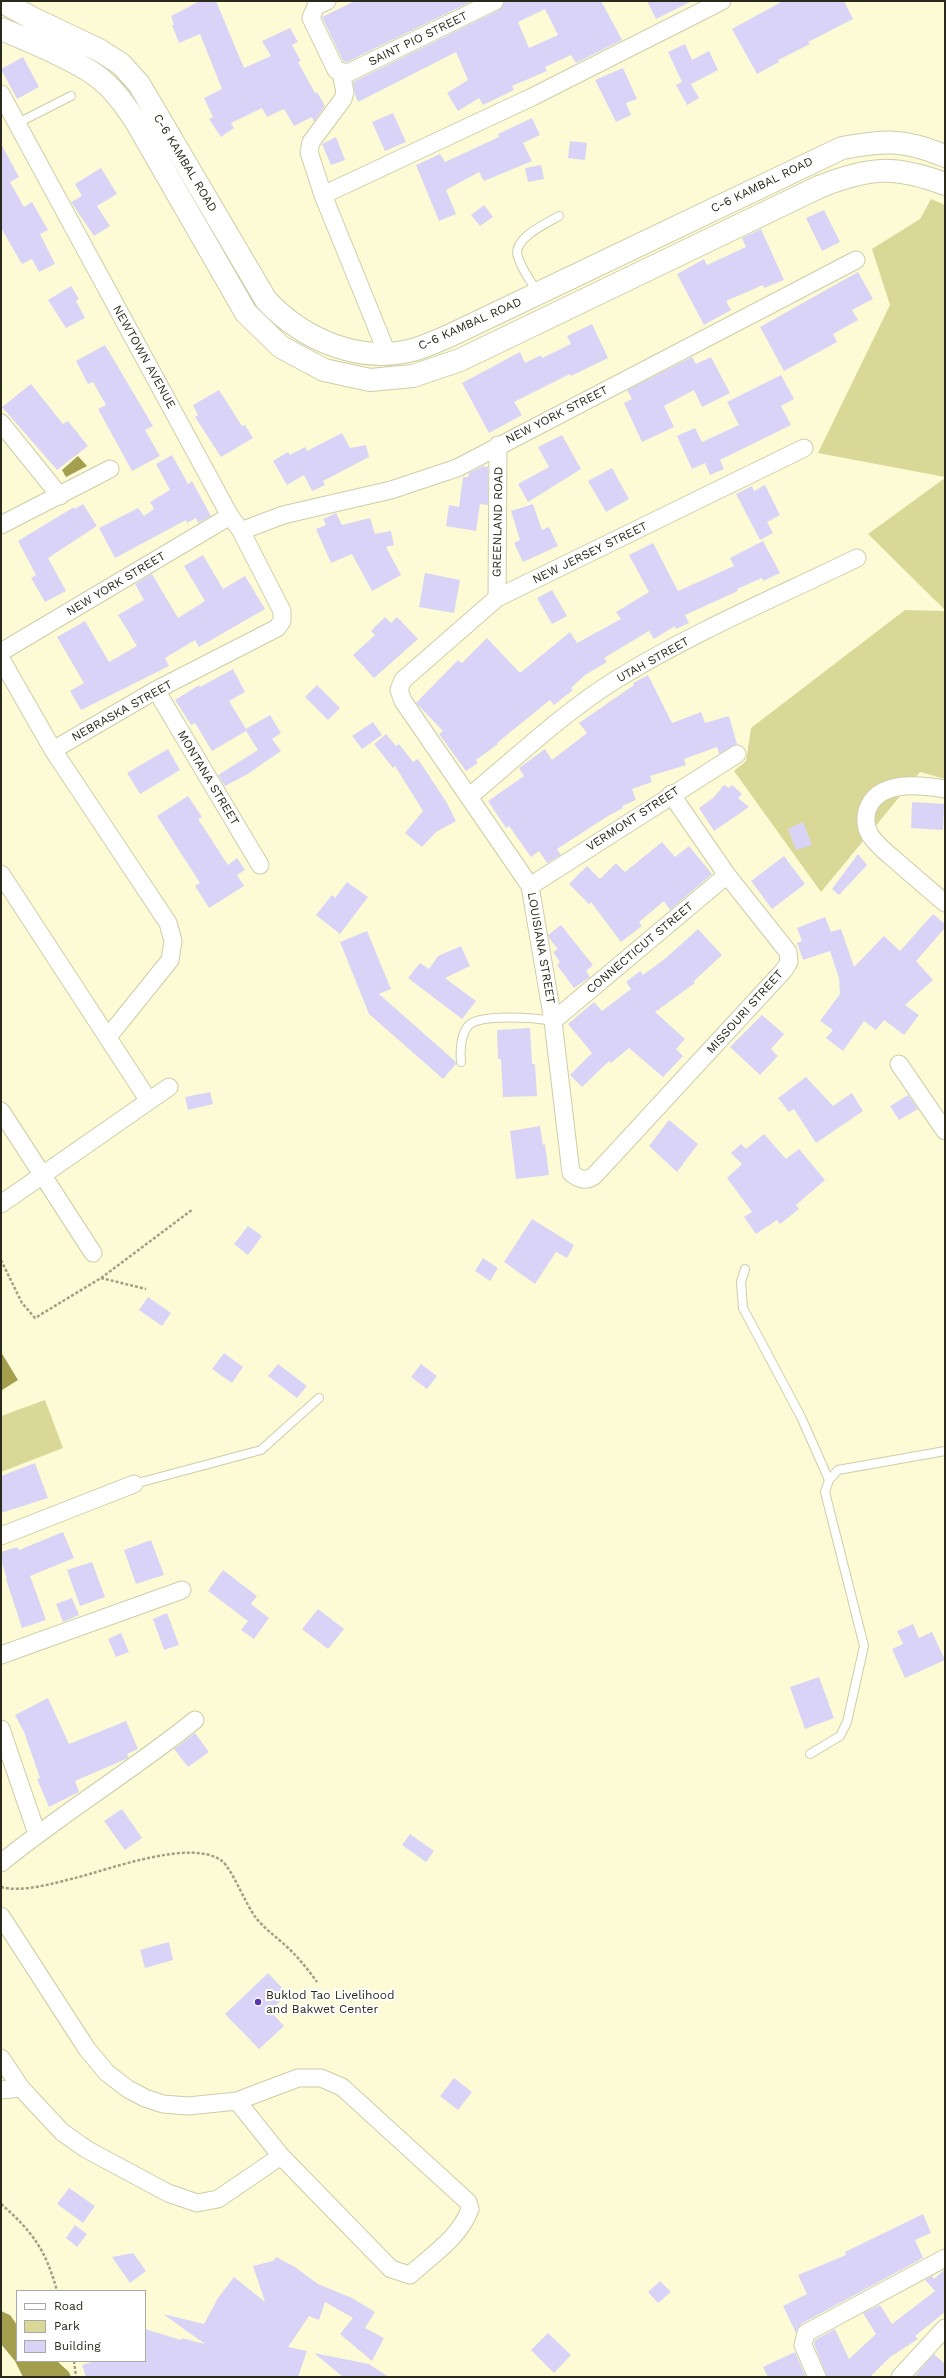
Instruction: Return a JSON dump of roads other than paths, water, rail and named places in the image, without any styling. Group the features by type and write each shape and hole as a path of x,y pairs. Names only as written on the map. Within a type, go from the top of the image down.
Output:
{"main road":[{"name":"C-6 KAMBAL ROAD","path":"1,1 99,50 121,64 139,84 266,300 279,314 295,326 332,345 356,352 387,353 416,349 451,335 842,148 880,141 920,146 945,156"},
{"name":"C-6 KAMBAL ROAD","path":"1,29 88,70 104,81 121,99 138,125 246,313 281,347 324,370 347,376 377,380 413,376 432,371 460,360 819,187 851,174 884,169 918,174 945,184"},
{"path":"629,250 641,272"}],"street":[{"path":"327,1 316,6 311,18 336,70 341,72 345,92 343,99 312,142 310,152 323,195 387,353"},
{"name":"SAINT PIO STREET","path":"341,72 348,73 495,1"},
{"path":"323,195 532,97 722,1"},
{"name":"NEWTOWN AVENUE","path":"1,94 230,516 241,531 282,611 282,621"},
{"name":"NEW YORK STREET","path":"241,531 283,516 391,490 457,468 498,445 856,260"},
{"path":"1,423 60,496"},
{"name":"GREENLAND ROAD","path":"497,598 498,445"},
{"name":"NEW JERSEY STREET","path":"400,690 403,680 497,598 804,448"},
{"path":"1,525 110,469"},
{"name":"NEW YORK STREET","path":"1,652 230,516"},
{"name":"UTAH STREET","path":"470,796 566,715 616,679 669,650 857,558"},
{"name":"NEBRASKA STREET","path":"52,750 156,690 277,628 282,621"},
{"path":"1,659 52,750 168,923 173,941 170,960 108,1037"},
{"name":"MONTANA STREET","path":"156,690 260,865"},
{"name":"LOUISIANA STREET","path":"400,690 403,701 470,796 530,886 553,1021 571,1173"},
{"name":"VERMONT STREET","path":"530,886 671,794 737,754"},
{"path":"945,789 917,784 886,791 876,797 869,806 866,815 870,835 884,851 945,903"},
{"name":"MISSOURI STREET","path":"571,1173 579,1179 588,1180 594,1176 784,970 789,962 788,952 727,875 671,794"},
{"path":"1,874 149,1101"},
{"name":"CONNECTICUT STREET","path":"553,1021 727,875"},
{"path":"899,1064 945,1131"},
{"path":"1,1204 169,1087"},
{"path":"1,1111 93,1253"},
{"path":"1,1536 134,1484"},
{"path":"1,1656 182,1590"},
{"path":"1,1863 37,1834 167,1743 195,1720"},
{"path":"1,1730 37,1834"},
{"path":"1,1916 87,2049 107,2073 128,2089 145,2098 163,2104 188,2106 237,2100 298,2078 321,2078 342,2087 468,2202 470,2208 467,2218 454,2236 410,2275 391,2269 281,2156 237,2100"},
{"path":"1,2058 22,2088 62,2132 86,2149 168,2193 197,2203 218,2199 281,2156"},
{"path":"1,2090 22,2088"},
{"path":"817,2377 803,2345 806,2333 945,2258"},
{"path":"900,2377 945,2328"}],"lane":[{"path":"16,124 71,96"},
{"path":"538,294 517,256 518,247 526,236 559,216"},
{"path":"461,1062 460,1048 463,1034 476,1020 506,1018 553,1021"},
{"path":"745,1269 741,1282 743,1308 800,1417 829,1480"},
{"path":"134,1484 261,1450 319,1398"},
{"path":"810,1754 840,1736 847,1722 864,1646 861,1626 825,1492 829,1480 838,1470 945,1450"}],"place":[{"name":"Buklod Tao Livelihood and Bakwet Center","path":"258,2002"}]}
